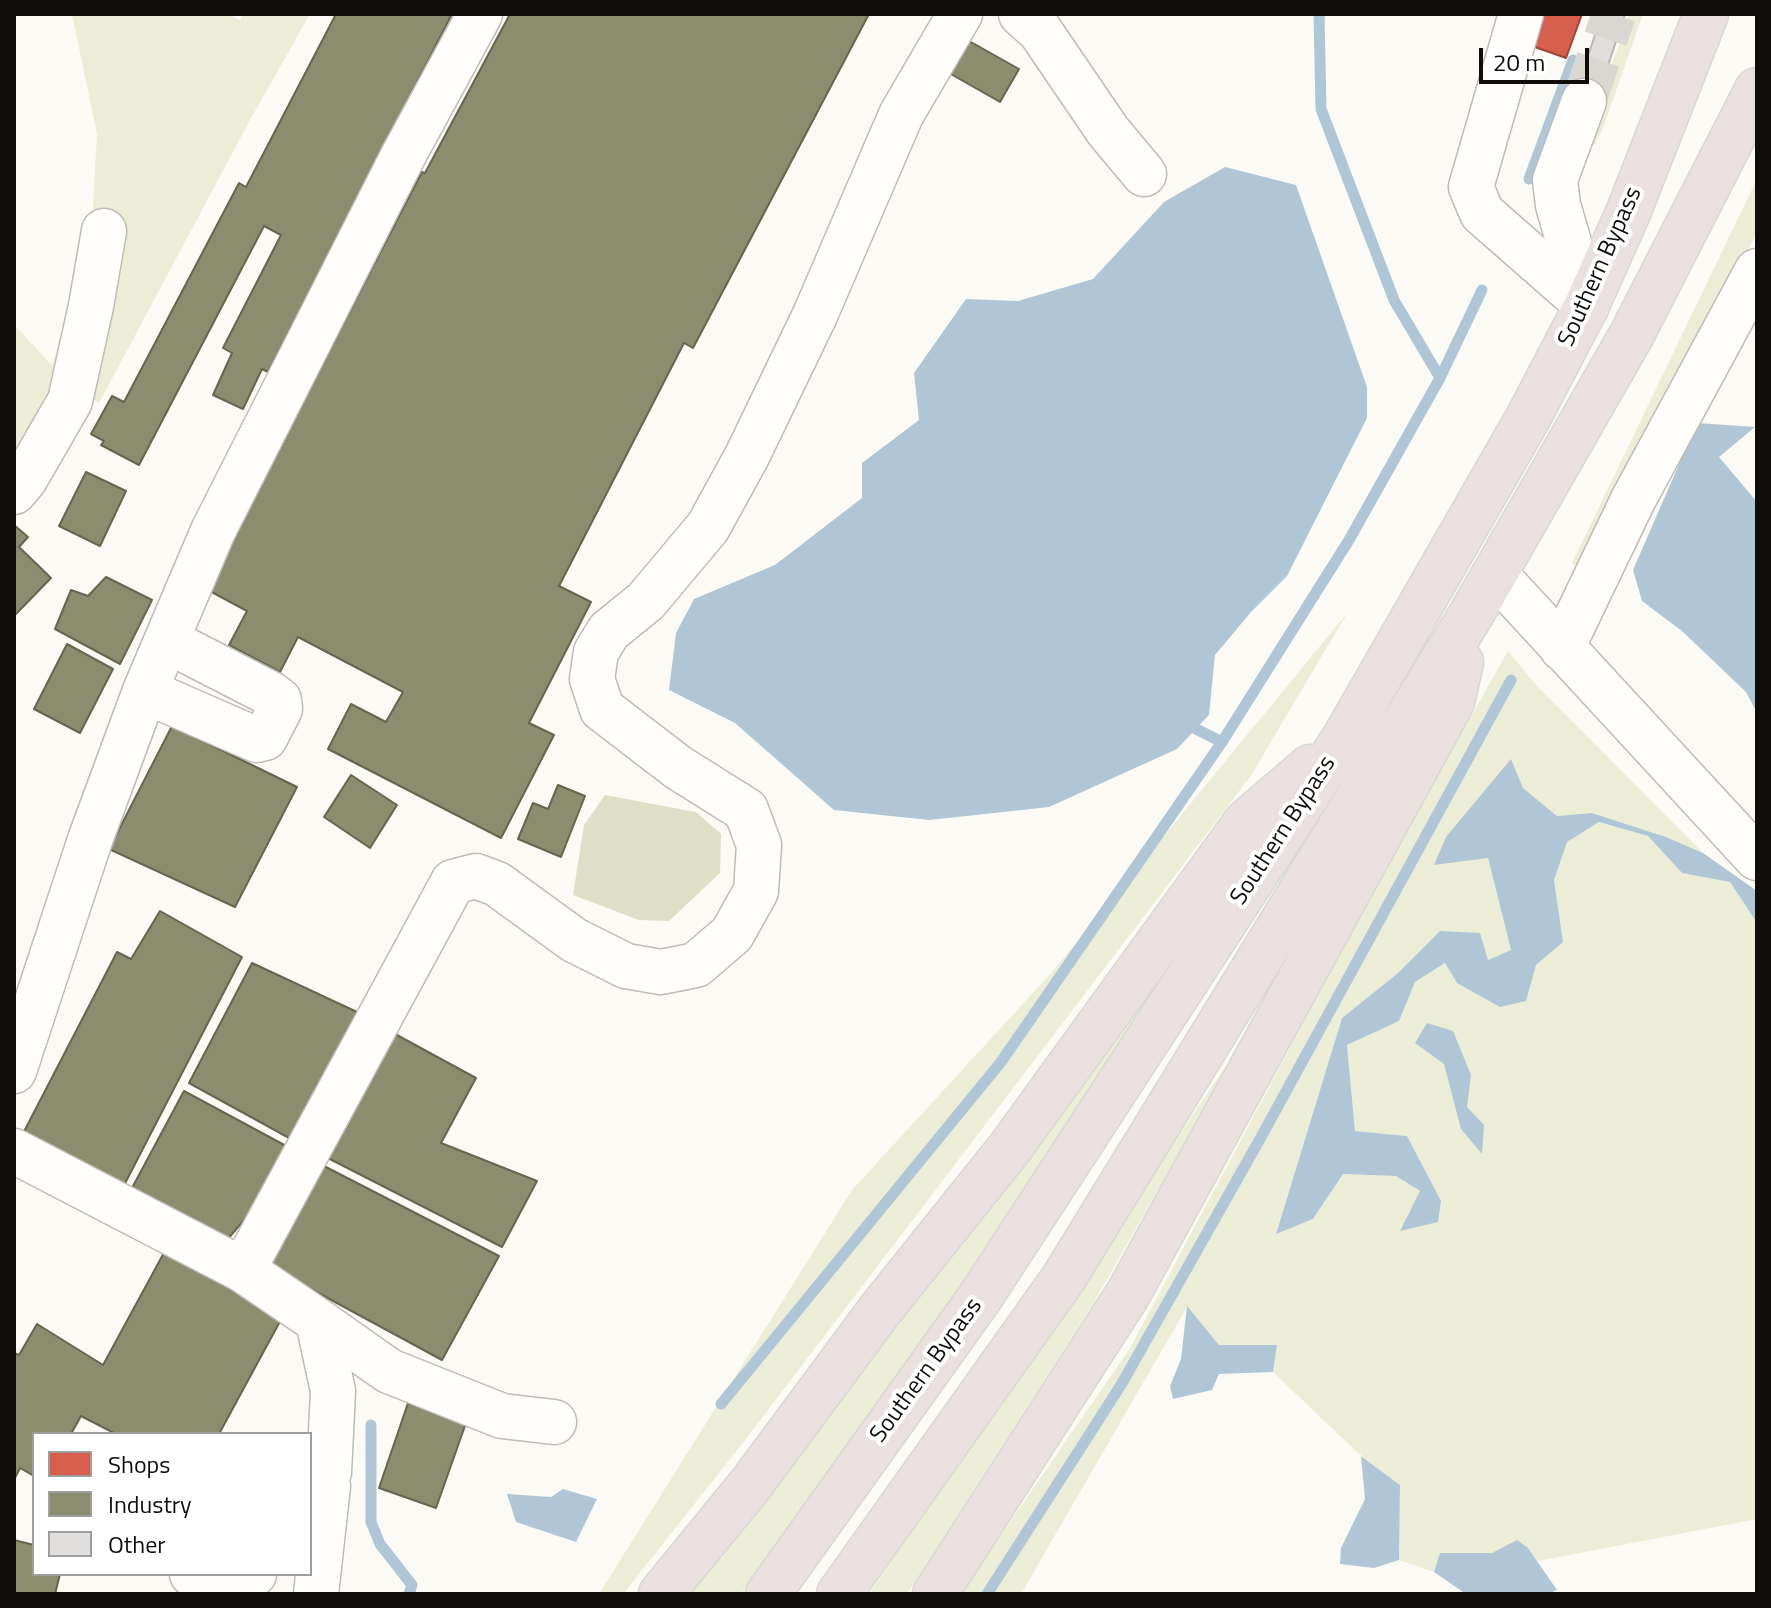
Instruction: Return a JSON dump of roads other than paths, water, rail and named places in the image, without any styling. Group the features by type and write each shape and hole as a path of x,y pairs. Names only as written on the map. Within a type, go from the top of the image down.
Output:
{"highway":[{"name":"Southern Bypass","path":"768,1594 981,1296 1345,737 1528,418 1587,305 1628,213 1706,14"},
{"name":"Southern Bypass","path":"839,1594 1063,1279 1472,613 1631,336 1757,90"},
{"path":"935,1594 1128,1294 1353,888 1452,702 1472,613"},
{"path":"661,1594 751,1484 880,1310 1009,1149 1246,822 1345,737"}],"street":[{"path":"14,1071 90,840 145,691 213,531 403,156 480,14"},
{"path":"243,1270 453,882 476,876 497,884 574,940 626,966 661,972 696,965 732,934 756,891 759,845 746,810 679,768 602,709 592,679 596,652 609,631 646,601 708,527 747,456 815,315 901,115 960,14"},
{"path":"1021,14 1040,31 1108,131 1144,174"},
{"path":"1521,14 1471,187 1482,213 1587,305"},
{"path":"1584,101 1555,180 1558,205 1587,305"},
{"path":"14,492 70,401 104,231"},
{"path":"1562,648 1633,500 1757,271"},
{"path":"1495,574 1757,858"},
{"path":"145,691 257,740 265,738 280,709 279,700 271,694 168,641"},
{"path":"14,1151 243,1270 389,1371 502,1416 554,1422"},
{"path":"316,1594 329,1472 333,1391 318,1321"},
{"path":"312,1511 329,1472"},
{"path":"207,1576 229,1579 244,1576"}],"water":[{"path":"1225,167 1296,185 1367,387 1367,418 1287,576 1215,655 1209,715 1177,749 1049,807 929,820 834,810 735,723 669,690 676,633 694,599 775,565 862,498 862,463 919,420 914,373 966,299 1018,301 1093,279 1164,202"},
{"path":"1697,423 1755,427 1719,457 1757,502 1757,713 1746,692 1682,631 1642,601 1633,570"},
{"path":"1511,759 1523,788 1557,816 1592,813 1666,837 1703,853 1757,891 1757,923 1730,882 1682,873 1648,836 1599,822 1567,842 1554,880 1563,942 1536,965 1526,1001 1500,1007 1457,983 1445,963 1415,982 1399,1021 1347,1045 1355,1131 1407,1136 1441,1201 1438,1222 1400,1231 1420,1191 1396,1176 1343,1174 1313,1219 1276,1234 1342,1018 1398,973 1440,931 1480,933 1488,960 1511,950 1488,858 1434,865 1446,837"},
{"path":"1427,1023 1453,1031 1471,1075 1467,1107 1484,1125 1482,1154 1461,1129 1444,1064 1415,1043"},
{"path":"1187,1306 1219,1345 1277,1345 1273,1372 1219,1374 1212,1390 1173,1399 1170,1386 1181,1359"},
{"path":"1361,1456 1400,1485 1399,1560 1374,1568 1340,1564 1341,1548 1365,1499"},
{"path":"563,1489 597,1499 576,1542 516,1522 507,1494 551,1497"},
{"path":"1517,1540 1528,1548 1557,1590 1547,1594 1466,1594 1434,1572 1440,1553 1492,1553"}],"waterway":[{"path":"1319,14 1321,109 1394,300 1440,378"},
{"path":"1529,179 1573,60"},
{"path":"1222,742 1349,540 1440,378 1482,290"},
{"path":"987,1594 1121,1385 1260,1139 1511,680"},
{"path":"721,1404 1001,1062 1222,742 1196,729"},
{"path":"371,1425 371,1522 380,1544 412,1585 409,1594"}],"tunnel":[{"path":"1584,101 1614,14"}]}
